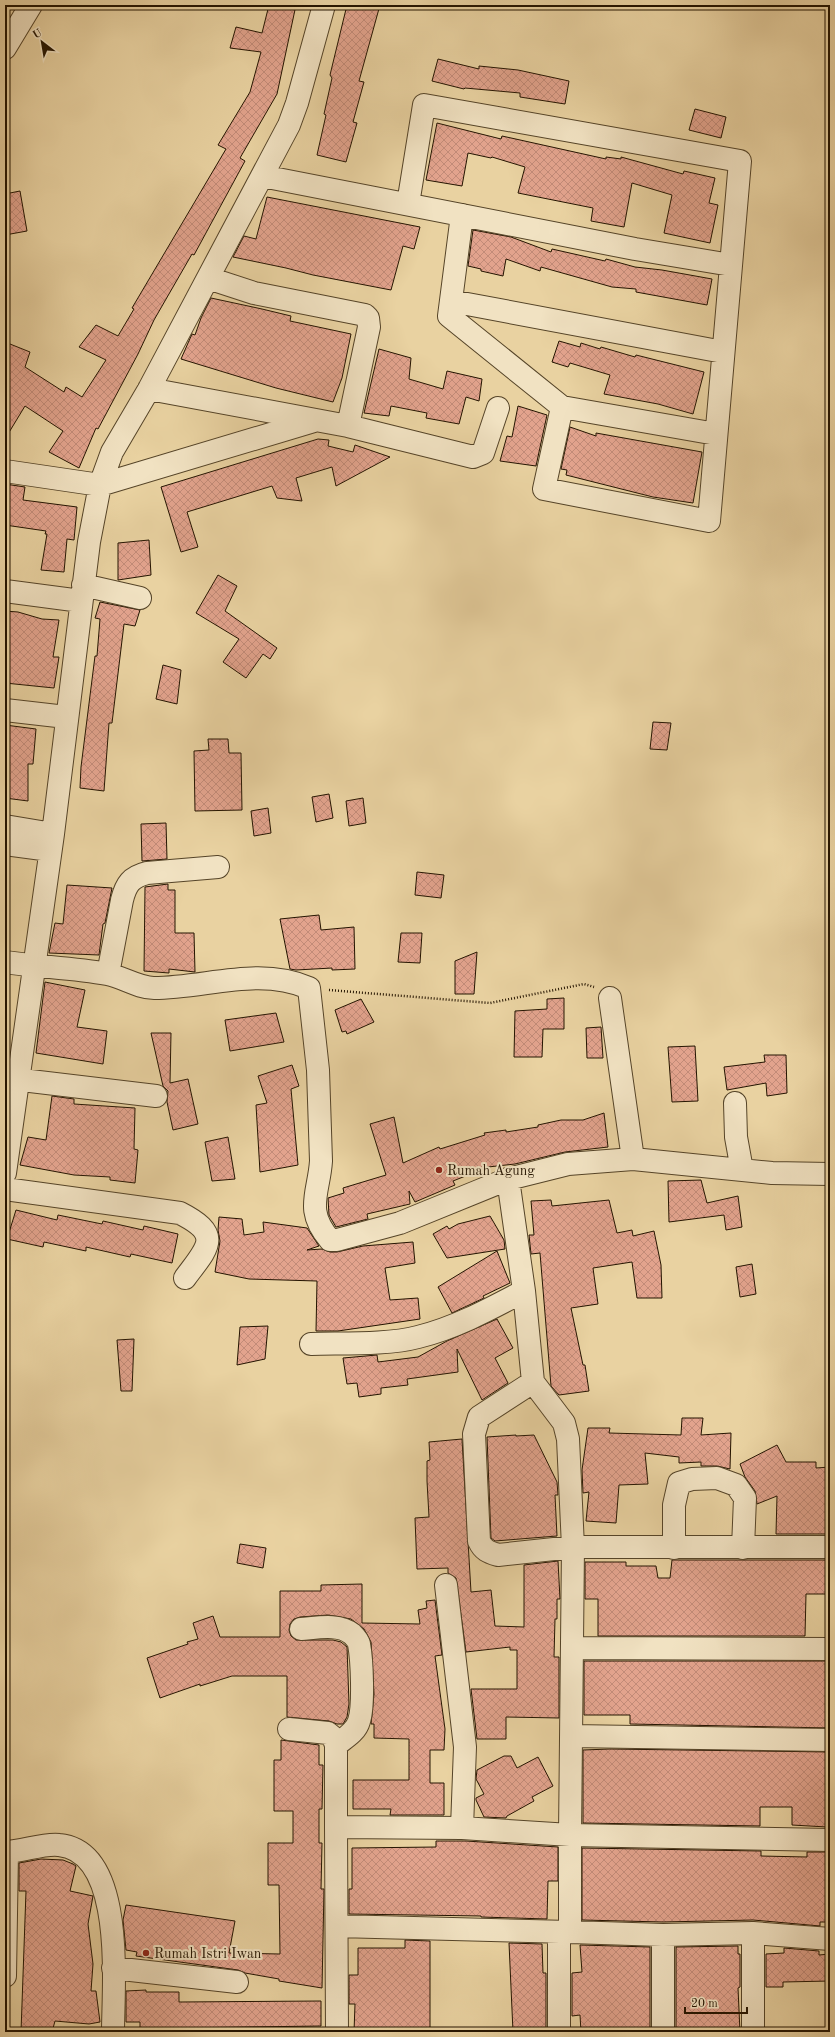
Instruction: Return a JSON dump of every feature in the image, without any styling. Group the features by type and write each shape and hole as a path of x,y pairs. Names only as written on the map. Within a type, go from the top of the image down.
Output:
{"street":[{"path":"5,1173 12,1079 35,966 82,593 89,542 100,484 112,452 149,389 292,118 324,5"},
{"path":"5,48 28,6"},
{"path":"408,204 424,105 740,161 709,521 544,489 562,407"},
{"path":"262,176 731,265"},
{"path":"462,215 449,316 562,407 716,434"},
{"path":"208,278 254,292 365,315 368,318 369,327 348,426"},
{"path":"451,301 723,352"},
{"path":"149,389 348,426 473,457 478,456 485,450 498,408"},
{"path":"5,471 100,484 318,420"},
{"path":"5,591 82,593 140,598"},
{"path":"5,710 66,716"},
{"path":"5,826 51,842"},
{"path":"5,844 51,842"},
{"path":"108,974 122,900 125,888 129,881 136,876 146,873 218,867"},
{"path":"5,962 108,974 152,988 248,978 278,978 294,981 309,988 318,1070 321,1161 321,1172 314,1197 319,1224 330,1240 337,1240 363,1234 400,1223 508,1179 568,1164 633,1159 742,1170 830,1174"},
{"path":"610,998 633,1159"},
{"path":"12,1079 156,1096"},
{"path":"734,1103 736,1137 742,1170"},
{"path":"508,1179 524,1291 533,1382 564,1423 568,1439 573,1547 572,1736 570,1835 559,2032"},
{"path":"5,1189 180,1213 198,1223 206,1230 208,1240 205,1251 185,1278"},
{"path":"311,1344 376,1342 417,1338 479,1314 524,1291"},
{"path":"533,1382 480,1417 474,1434 479,1541 483,1549 498,1555 573,1547 830,1547"},
{"path":"674,1548 674,1504 679,1483 692,1479 718,1478 736,1485 745,1498 743,1548"},
{"path":"446,1585 466,1747 462,1828"},
{"path":"300,1629 335,1627 344,1629 359,1642 362,1707 359,1721 355,1730 336,1745"},
{"path":"572,1648 830,1648"},
{"path":"289,1729 328,1733 333,1737 336,1745 337,2032"},
{"path":"572,1736 830,1740"},
{"path":"336,1827 462,1828 570,1835 830,1840"},
{"path":"5,1976 6,1852 59,1845 77,1850 90,1863 103,1884 110,1909 113,1968 113,2032"},
{"path":"337,1926 663,1934 753,1933 830,1939"},
{"path":"753,1933 753,2032"},
{"path":"663,1934 663,2032"},
{"path":"113,1968 237,1982"}],"path":[{"path":"309,988 490,1003 584,984 598,988 610,998"}],"building":[{"path":"269,5 296,5 277,94 240,158 245,161 194,255 192,254 154,320 138,354 98,429 96,428 79,468 49,452 63,431 25,406 5,439 5,342 30,352 25,367 64,392 66,387 82,397 106,360 79,347 96,325 118,336 134,309 132,308 226,149 218,145 250,92 261,52 230,48 236,27 262,33"},
{"path":"347,5 380,5 359,81 364,82 353,122 357,123 346,162 317,155 326,115 324,114 332,78 330,75"},
{"path":"438,59 479,69 479,66 518,70 569,81 565,104 520,97 520,93 464,89 432,81"},
{"path":"695,109 726,117 721,138 689,130"},
{"path":"437,123 501,139 502,136 606,159 606,157 621,159 621,157 683,174 684,171 715,178 709,203 718,205 710,243 664,233 672,195 632,183 624,227 591,221 593,208 518,193 525,167 492,157 468,153 462,186 426,180"},
{"path":"20,191 27,231 5,235 5,194"},
{"path":"267,197 420,227 414,249 403,246 391,290 313,275 233,257 244,236 256,239"},
{"path":"473,230 511,237 551,252 552,249 605,261 606,259 635,267 712,279 707,305 636,292 636,289 612,287 541,267 540,271 506,259 503,276 481,271 481,269 468,266"},
{"path":"211,298 291,316 290,321 351,334 342,378 333,402 276,388 181,359 192,334 195,335 201,318"},
{"path":"559,341 580,347 581,343 600,349 601,347 635,357 636,355 704,372 693,414 658,404 604,394 610,375 570,363 568,367 552,362"},
{"path":"379,349 411,358 409,379 443,389 447,371 482,379 479,401 466,397 459,424 426,418 427,413 391,406 389,416 364,413"},
{"path":"518,406 547,415 536,466 500,461 507,436 512,437"},
{"path":"570,427 596,436 596,433 702,452 693,503 653,497 566,475 567,470 561,469"},
{"path":"318,439 329,440 328,446 353,452 355,445 390,457 336,486 332,467 296,478 302,501 277,498 272,486 187,512 198,547 181,552 161,487"},
{"path":"5,484 25,487 23,500 77,507 74,540 67,539 64,572 41,570 47,534 45,534 46,531 5,525"},
{"path":"149,540 151,575 118,580 118,543"},
{"path":"218,575 237,586 225,611 277,648 270,659 263,654 246,678 223,662 239,639 196,613"},
{"path":"100,602 140,610 135,626 124,624 112,723 109,723 104,791 80,788 81,767 95,656 97,656 100,619 95,618"},
{"path":"5,611 18,612 42,619 59,620 53,657 59,657 54,688 5,683"},
{"path":"163,665 181,670 177,704 156,699"},
{"path":"653,722 671,723 667,750 650,749"},
{"path":"5,725 36,729 33,764 28,764 28,801 5,798"},
{"path":"208,739 228,739 229,753 241,753 242,810 195,811 194,751 209,750"},
{"path":"329,794 333,818 316,822 312,797"},
{"path":"363,798 366,823 349,826 346,801"},
{"path":"268,808 271,833 254,836 251,811"},
{"path":"166,823 167,859 142,861 141,824"},
{"path":"417,872 444,875 441,898 415,895"},
{"path":"168,884 168,890 175,890 175,933 194,933 195,972 169,969 169,973 144,971 145,887"},
{"path":"67,885 112,888 105,923 103,924 99,955 49,953 55,923 63,924"},
{"path":"319,915 321,930 354,927 355,969 290,969 280,919"},
{"path":"401,933 422,933 420,963 398,962"},
{"path":"477,952 474,994 455,994 455,961"},
{"path":"45,982 85,990 77,1027 107,1031 103,1064 36,1053"},
{"path":"564,998 564,1029 543,1029 542,1057 514,1057 515,1011 547,1009 547,999"},
{"path":"361,999 374,1022 347,1034 346,1031 342,1032 335,1010"},
{"path":"276,1013 284,1042 230,1051 225,1020"},
{"path":"601,1027 603,1058 587,1058 586,1028"},
{"path":"151,1033 171,1033 170,1083 188,1079 198,1124 173,1130 167,1102 168,1091 163,1086"},
{"path":"695,1046 698,1101 672,1102 668,1047"},
{"path":"764,1055 786,1055 787,1093 767,1096 766,1083 727,1090 724,1067 765,1062"},
{"path":"292,1065 299,1086 291,1089 298,1165 260,1172 256,1105 267,1103 258,1076"},
{"path":"52,1096 74,1099 74,1104 135,1108 134,1149 138,1150 135,1183 110,1180 110,1177 74,1175 20,1165 28,1137 46,1140"},
{"path":"604,1113 608,1147 565,1152 515,1164 488,1167 453,1181 455,1185 415,1202 409,1191 410,1204 367,1214 368,1219 336,1227 329,1215 328,1198 344,1193 343,1188 386,1175 370,1124 394,1117 403,1163 439,1147 440,1149 485,1135 484,1133 506,1130 506,1132 538,1127 538,1125 561,1120 583,1120"},
{"path":"228,1137 235,1179 212,1181 205,1142"},
{"path":"701,1180 707,1203 738,1196 742,1227 726,1230 724,1215 669,1222 668,1181"},
{"path":"551,1200 552,1206 609,1200 617,1233 632,1230 633,1236 654,1231 661,1265 662,1298 637,1298 632,1262 593,1268 598,1304 571,1308 583,1365 585,1365 589,1391 559,1395 551,1386 540,1253 531,1254 529,1235 534,1235 531,1201"},
{"path":"16,1210 57,1220 58,1215 102,1224 103,1221 143,1230 144,1226 178,1234 172,1263 131,1254 130,1257 86,1247 86,1251 44,1242 43,1247 7,1239"},
{"path":"490,1216 504,1240 505,1249 447,1258 433,1234 447,1226 449,1229 458,1224"},
{"path":"219,1217 242,1219 244,1235 264,1232 263,1222 307,1228 319,1246 307,1250 322,1249 330,1252 337,1252 363,1246 413,1242 415,1263 385,1268 390,1300 418,1298 420,1319 338,1331 316,1331 317,1281 249,1279 215,1272 220,1241 218,1230"},
{"path":"497,1251 510,1283 483,1296 484,1298 452,1313 438,1287"},
{"path":"752,1264 756,1294 740,1297 736,1267"},
{"path":"497,1319 513,1348 495,1358 508,1383 482,1400 457,1349 458,1372 407,1379 408,1385 381,1388 381,1394 359,1397 357,1383 347,1384 343,1358 377,1355 378,1362 418,1357 447,1341"},
{"path":"268,1326 265,1359 237,1365 240,1327"},
{"path":"134,1339 132,1391 121,1391 117,1340"},
{"path":"682,1418 703,1418 701,1435 731,1433 730,1469 717,1466 701,1466 701,1462 679,1463 679,1457 645,1453 648,1484 619,1485 616,1523 586,1521 589,1492 583,1493 582,1470 588,1428 610,1428 609,1433 681,1435"},
{"path":"534,1435 557,1482 558,1495 555,1495 557,1536 495,1541 491,1538 487,1437"},
{"path":"462,1439 471,1592 491,1590 495,1626 524,1627 524,1565 558,1561 560,1599 557,1599 554,1657 559,1657 559,1718 506,1717 506,1739 477,1739 471,1689 517,1689 517,1650 510,1650 510,1647 466,1652 456,1578 448,1573 448,1568 417,1569 415,1518 429,1517 427,1461 430,1460 429,1442"},
{"path":"777,1445 786,1462 816,1462 816,1468 830,1467 830,1534 776,1534 777,1496 757,1504 755,1491 745,1477 740,1464"},
{"path":"240,1544 266,1548 263,1568 237,1563"},
{"path":"672,1560 830,1560 830,1594 806,1594 805,1636 598,1636 598,1599 585,1599 585,1562 626,1562 626,1566 656,1566 658,1578 670,1578"},
{"path":"362,1584 362,1623 420,1624 418,1610 427,1608 426,1601 435,1600 442,1655 435,1656 445,1729 444,1750 430,1750 430,1783 444,1783 444,1815 390,1815 391,1809 353,1809 353,1780 409,1780 409,1739 374,1738 374,1724 371,1724 374,1694 371,1642 364,1629 351,1619 328,1615 300,1617 294,1619 290,1624 289,1630 291,1636 296,1640 333,1640 341,1642 347,1647 349,1704 347,1717 343,1724 337,1724 329,1721 287,1717 287,1676 232,1676 200,1686 200,1684 160,1698 147,1658 198,1639 193,1623 213,1616 220,1637 280,1637 280,1591 321,1591 321,1585"},
{"path":"584,1661 830,1661 830,1728 630,1724 630,1715 584,1715"},
{"path":"281,1740 319,1745 319,1765 323,1765 322,1809 319,1809 319,1843 322,1843 321,1889 324,1889 322,1988 279,1981 279,1979 245,1973 238,1970 136,1956 137,1952 126,1950 123,1920 126,1905 235,1921 229,1953 280,1954 279,1885 268,1885 268,1843 293,1843 293,1811 274,1811 274,1760 281,1760"},
{"path":"610,1749 830,1752 829,1825 827,1825 827,1827 792,1825 792,1807 760,1807 760,1826 583,1823 583,1750"},
{"path":"504,1756 511,1756 517,1768 538,1757 553,1786 532,1797 534,1801 506,1818 484,1817 476,1800 476,1798 484,1794 476,1779 477,1770"},
{"path":"436,1841 466,1841 558,1847 558,1881 548,1881 547,1919 481,1916 349,1914 349,1889 352,1889 352,1848 436,1847"},
{"path":"582,1848 761,1851 761,1856 807,1857 807,1852 827,1852 827,1922 820,1922 820,1926 753,1920 663,1922 582,1920"},
{"path":"41,1859 63,1860 76,1866 70,1891 93,1896 88,1924 93,1964 91,1991 96,1991 100,2022 89,2024 55,2021 52,2032 21,2032 26,1891 19,1891 19,1863"},
{"path":"405,1940 430,1941 430,2029 373,2029 373,2032 354,2032 355,2004 349,2004 349,1975 358,1975 358,1948 405,1948"},
{"path":"509,1943 542,1944 543,1973 546,1973 546,2032 513,2032"},
{"path":"580,1945 650,1947 650,2032 581,2032 580,2015 572,2016 572,1973 582,1972"},
{"path":"738,1946 738,1954 740,1954 740,1987 738,1988 740,2032 676,2032 676,1947"},
{"path":"784,1948 819,1951 819,1955 830,1954 830,1981 783,1982 783,1987 766,1987 766,1954 784,1953"},
{"path":"146,1990 146,1992 179,1992 179,2002 321,2001 321,2026 176,2028 176,2032 140,2032 140,2022 126,2022 126,1991"}],"place":[{"name":"Rumah Agung","path":"439,1170"},
{"name":"Rumah Istri Iwan","path":"146,1953"}]}
